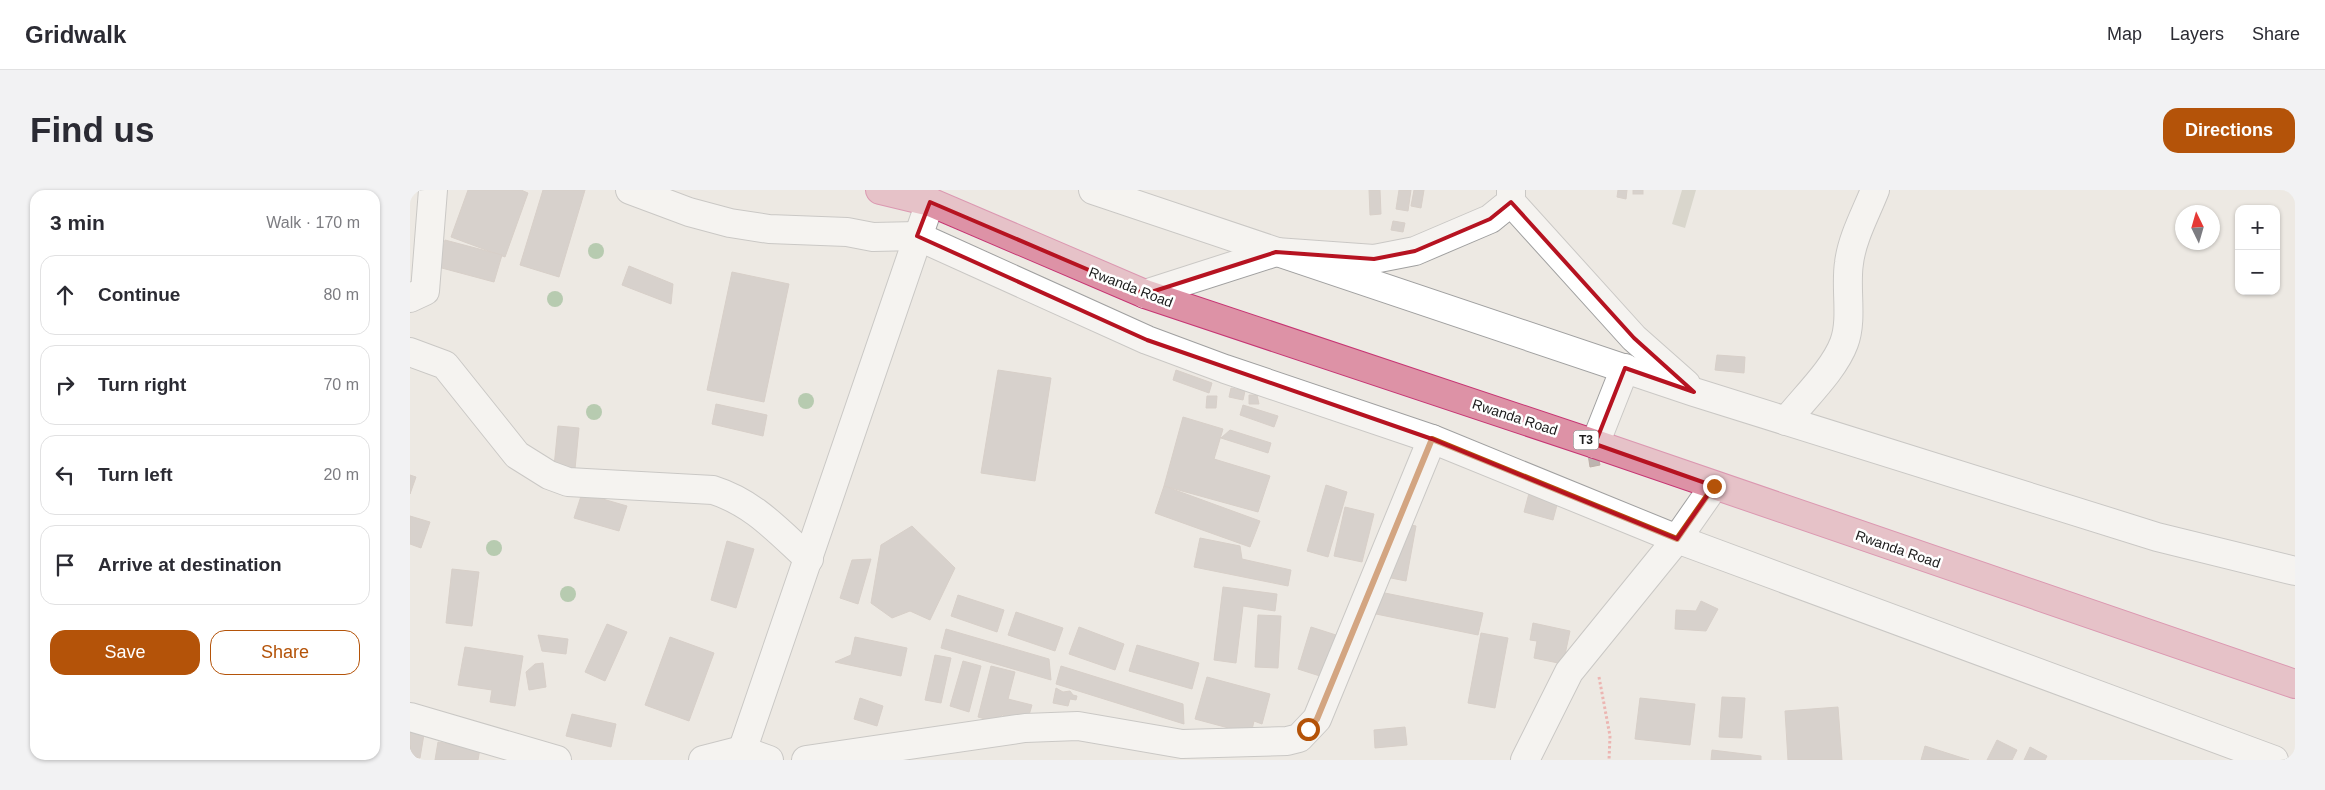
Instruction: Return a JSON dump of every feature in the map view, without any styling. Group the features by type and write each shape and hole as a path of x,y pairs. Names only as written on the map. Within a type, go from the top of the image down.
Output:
{"highway":[{"name":"Rwanda Road","path":"880,190 930,202 1145,294 1595,444 2295,684"}],"street":[{"path":"410,298 425,291 433,190"},
{"path":"630,190 689,212 730,224 769,230 847,232 873,237 918,236 1147,340 1234,372 1432,439 1677,539 2261,758"},
{"path":"1093,190 1694,392 2157,537 2295,571"},
{"path":"1786,421 1834,360 1844,343 1848,317 1849,262 1852,246 1875,190"},
{"path":"1145,294 1276,252 1374,258 1415,251 1490,220 1511,196 1634,338 1694,392"},
{"path":"740,755 809,559 930,202"},
{"path":"410,352 445,365 517,455 534,467 568,482 712,490 722,493 752,508 809,559"},
{"path":"1595,444 1624,368"},
{"path":"806,760 1025,728 1062,725 1078,726 1182,744 1287,741 1299,738 1317,719 1432,439"},
{"path":"1525,760 1557,692 1569,672 1677,539 1714,486"},
{"path":"410,717 557,760"},
{"path":"703,760 740,755 769,760"}],"path":[{"path":"1593,642 1610,736 1609,760"}],"highlighted area":[{"path":"930,202 1145,294 1276,252 1374,259 1415,251 1490,219 1511,202 1634,338 1694,392 1625,368 1595,444 1714,486 1677,539 1432,439 1147,340 917,236"}],"shaded area":[{"path":"1682,190 1696,190 1685,228 1672,224"}],"building":[{"path":"468,190 521,190 528,193 505,257 451,237"},
{"path":"543,190 585,190 559,277 520,265"},
{"path":"1369,190 1380,190 1381,214 1370,215"},
{"path":"1399,190 1411,190 1408,211 1396,209"},
{"path":"1414,190 1424,190 1421,208 1411,206"},
{"path":"1618,190 1627,190 1626,199 1617,197"},
{"path":"1633,190 1643,190 1643,194 1633,194"},
{"path":"1393,221 1405,223 1403,232 1391,230"},
{"path":"445,240 502,255 494,282 438,267"},
{"path":"629,266 673,284 671,304 622,285"},
{"path":"732,272 789,284 764,402 707,390"},
{"path":"1717,355 1745,357 1744,373 1715,370"},
{"path":"998,370 1051,378 1035,481 981,473"},
{"path":"1176,370 1212,383 1209,393 1173,380"},
{"path":"1231,388 1245,391 1243,400 1229,397"},
{"path":"1249,395 1257,395 1259,404 1249,404"},
{"path":"1207,396 1217,396 1216,408 1206,408"},
{"path":"716,404 767,415 763,436 712,424"},
{"path":"1243,405 1278,416 1274,427 1240,415"},
{"path":"1183,417 1223,429 1214,459 1270,476 1258,512 1164,486"},
{"path":"558,426 579,428 575,469 554,467"},
{"path":"1230,430 1271,443 1268,453 1221,438"},
{"path":"1597,452 1600,465 1590,467 1588,454"},
{"path":"410,475 416,477 410,494"},
{"path":"1532,482 1561,490 1553,520 1524,512"},
{"path":"1326,485 1347,492 1328,557 1307,551"},
{"path":"1164,486 1260,521 1250,547 1155,513"},
{"path":"582,493 627,506 619,531 574,518"},
{"path":"1345,507 1374,514 1362,562 1334,556"},
{"path":"410,516 430,522 421,548 410,544"},
{"path":"1396,522 1416,526 1406,581 1386,577"},
{"path":"912,526 955,568 930,620 910,611 892,618 871,603 881,545"},
{"path":"1200,538 1240,546 1242,559 1291,570 1288,586 1194,567"},
{"path":"727,541 754,549 736,608 711,600"},
{"path":"871,559 858,604 840,598 852,560"},
{"path":"452,569 479,572 472,626 446,623"},
{"path":"1223,587 1277,594 1275,611 1243,606 1236,663 1214,660"},
{"path":"1380,592 1483,613 1478,635 1376,614"},
{"path":"958,595 1004,610 997,632 951,616"},
{"path":"1701,601 1718,609 1706,631 1675,629 1676,610 1696,611"},
{"path":"1016,612 1063,628 1055,651 1008,635"},
{"path":"1258,615 1281,616 1278,668 1255,667"},
{"path":"1533,623 1570,631 1563,664 1534,658 1537,641 1530,640"},
{"path":"607,624 627,632 605,681 585,672"},
{"path":"1079,627 1124,644 1115,670 1069,654"},
{"path":"1311,627 1336,635 1323,677 1298,669"},
{"path":"946,629 1049,659 1051,680 941,648"},
{"path":"1481,633 1508,638 1495,708 1468,703"},
{"path":"538,635 568,639 566,654 542,651"},
{"path":"670,637 714,653 689,721 645,705"},
{"path":"855,637 907,648 901,676 835,662 851,655"},
{"path":"1137,645 1199,663 1192,689 1129,671"},
{"path":"465,647 523,656 515,706 490,702 492,690 458,685"},
{"path":"935,655 951,658 941,703 925,700"},
{"path":"963,661 981,666 969,712 950,706"},
{"path":"543,663 546,687 529,690 526,672 535,664"},
{"path":"991,666 1015,672 1008,699 1032,705 1027,722 1002,715 995,722 978,717"},
{"path":"1061,666 1183,704 1184,724 1056,684"},
{"path":"1207,677 1270,694 1262,724 1254,721 1251,734 1195,719"},
{"path":"1056,688 1063,692 1070,691 1073,695 1077,696 1076,700 1070,699 1068,706 1053,703"},
{"path":"1722,697 1745,698 1742,738 1719,737"},
{"path":"860,698 883,706 877,726 854,719"},
{"path":"1640,698 1695,704 1690,745 1635,739"},
{"path":"1838,707 1842,760 1788,760 1785,711"},
{"path":"572,714 616,724 611,747 566,736"},
{"path":"410,726 425,728 420,758 410,756"},
{"path":"1405,727 1407,745 1375,748 1374,730"},
{"path":"1997,740 2017,750 2012,760 1987,760"},
{"path":"438,742 480,749 478,760 435,760"},
{"path":"1925,746 1969,760 1921,760"},
{"path":"2030,747 2047,756 2045,760 2024,760"},
{"path":"1712,750 1761,756 1761,760 1711,760"}],"route":[{"path":"1308,729 1317,719 1396,522 1432,439 1554,487 1677,539 1714,486"}]}
